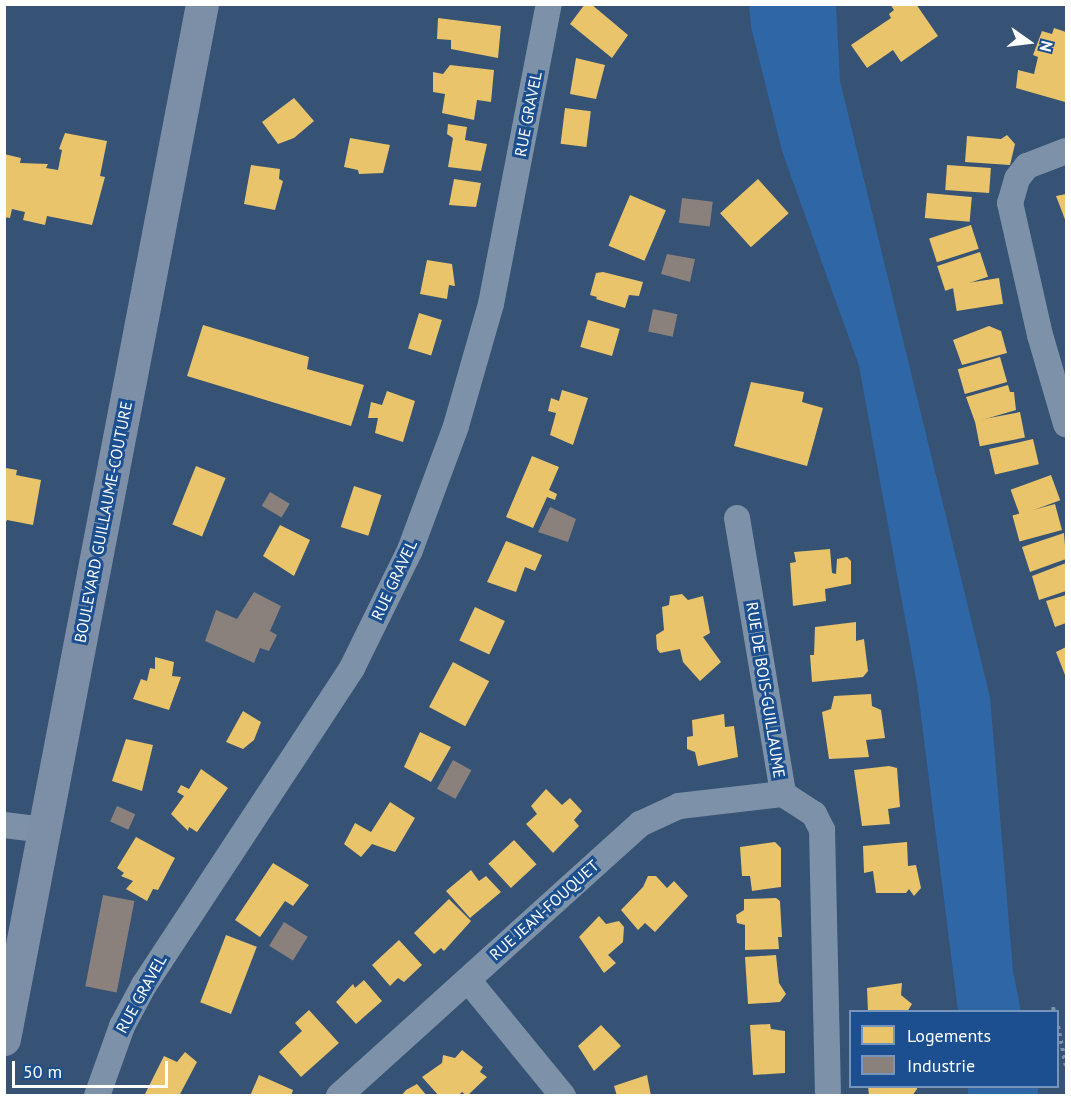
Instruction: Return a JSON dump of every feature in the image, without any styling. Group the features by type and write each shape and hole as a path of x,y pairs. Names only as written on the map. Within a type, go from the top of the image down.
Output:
{"main road":[{"name":"BOULEVARD GUILLAUME-COUTURE","path":"4,1039 202,4"}],"street":[{"name":"RUE GRAVEL","path":"97,1095 122,1026 144,985 352,668 410,550 456,426 491,304 549,4"},
{"path":"1066,152 1027,166 1014,185 1010,203 1040,334 1066,424"},
{"name":"RUE DE BOIS-GUILLAUME","path":"737,518 783,794 814,814 822,830 828,1095"},
{"name":"RUE JEAN-FOUQUET","path":"339,1095 640,824 658,813 679,806 783,794"},
{"path":"4,825 45,830"},
{"path":"468,980 563,1095"}],"path":[{"path":"1059,1031 1066,1067"}],"shaded area":[{"path":"749,5 836,5 840,81 990,697 1013,971 1021,1010 958,1010 917,684 859,366 782,151 751,27"},
{"path":"968,1088 1038,1088 1038,1095 968,1095"}],"building: Logements":[{"path":"585,4 591,4 628,35 612,58 570,24"},
{"path":"890,4 916,4 938,36 901,62 893,50 867,68 851,45 891,18 889,14 894,10"},
{"path":"438,18 501,26 498,58 451,49 451,40 437,39"},
{"path":"1054,28 1066,32 1065,102 1016,88 1018,70 1034,74 1038,57 1033,55 1042,31 1052,34"},
{"path":"576,58 605,65 596,99 570,94"},
{"path":"450,65 494,70 491,102 477,100 474,120 442,113 445,94 433,92 433,72 443,74"},
{"path":"294,98 314,121 294,138 278,144 262,122"},
{"path":"565,108 591,111 586,147 561,144"},
{"path":"448,124 467,127 465,140 487,144 481,171 448,167 453,138 447,134"},
{"path":"65,133 107,141 100,176 105,177 92,225 47,216 45,225 23,220 25,212 12,209 10,218 4,217 4,154 21,158 20,163 48,164 46,168 58,170 62,150 59,149"},
{"path":"1007,135 1015,144 1010,165 965,162 967,136 1001,139"},
{"path":"350,138 390,145 383,173 359,174 358,170 344,167"},
{"path":"251,165 280,169 279,179 283,181 275,210 244,204"},
{"path":"947,165 991,168 989,193 945,190"},
{"path":"454,179 481,183 476,207 449,205"},
{"path":"758,179 789,213 751,247 720,213"},
{"path":"927,193 972,197 970,222 925,218"},
{"path":"1066,194 1066,222 1056,196"},
{"path":"630,195 666,210 644,261 609,246"},
{"path":"971,225 979,249 937,262 929,239"},
{"path":"980,252 988,277 945,291 937,266"},
{"path":"427,260 452,264 455,286 449,285 447,299 420,294"},
{"path":"603,272 643,282 639,296 629,295 625,308 590,295 596,273"},
{"path":"999,278 1003,304 957,311 953,285"},
{"path":"419,313 442,320 431,355 408,348"},
{"path":"588,320 620,329 612,356 580,347"},
{"path":"203,325 309,357 307,369 364,385 351,426 187,376"},
{"path":"989,326 1001,331 1007,353 962,365 953,340"},
{"path":"1000,357 1007,382 965,394 958,369"},
{"path":"751,382 804,392 802,402 823,408 807,466 734,446"},
{"path":"1008,385 1010,392 1014,392 1016,410 975,422 966,397"},
{"path":"562,390 588,398 573,445 550,435 556,413 548,411 551,398 559,401"},
{"path":"387,391 415,401 403,442 375,433 378,418 368,418 371,402 382,405"},
{"path":"1020,412 1025,438 980,446 975,421"},
{"path":"1033,439 1039,464 995,474 989,449"},
{"path":"532,456 559,467 549,490 557,494 555,500 547,497 533,528 506,517"},
{"path":"196,466 226,478 202,536 172,524"},
{"path":"6,468 17,470 16,475 41,480 33,525 7,520 4,526"},
{"path":"1051,475 1060,500 1020,515 1011,490"},
{"path":"354,486 382,495 368,536 341,527"},
{"path":"1055,504 1062,530 1019,541 1012,515"},
{"path":"280,525 310,540 294,576 263,556"},
{"path":"1064,533 1066,559 1030,572 1022,547"},
{"path":"506,541 542,555 535,571 525,567 516,592 487,582"},
{"path":"830,549 832,573 836,574 837,559 847,557 851,561 851,584 825,589 826,601 793,606 790,563 796,562 794,552"},
{"path":"1066,563 1066,591 1039,600 1032,576"},
{"path":"682,594 688,600 703,596 710,633 703,637 721,662 700,681 683,662 680,649 660,653 657,649 656,635 664,630 662,607 669,605 670,596"},
{"path":"1066,595 1066,623 1055,627 1046,601"},
{"path":"475,607 505,621 489,654 459,641"},
{"path":"856,622 856,641 864,639 868,671 863,677 812,682 810,655 814,655 815,627"},
{"path":"1066,647 1066,675 1065,675 1056,652"},
{"path":"155,657 174,662 172,676 181,677 169,710 133,699 141,679 147,681 150,668 155,669"},
{"path":"453,662 489,681 465,726 429,707"},
{"path":"871,694 872,706 881,710 885,738 866,740 869,757 829,759 822,712 831,709 834,696"},
{"path":"243,711 261,722 254,740 243,749 226,742"},
{"path":"724,714 725,727 734,726 738,757 698,766 695,752 687,749 687,737 693,736 692,720"},
{"path":"420,732 451,747 431,782 404,767"},
{"path":"126,739 153,745 142,791 112,781"},
{"path":"889,766 897,768 900,807 888,809 890,824 862,826 854,770"},
{"path":"201,769 228,788 197,832 189,827 188,831 171,814 184,796 177,792 181,785 189,789"},
{"path":"546,789 562,805 570,798 582,811 574,820 579,826 553,853 526,824 537,814 531,806"},
{"path":"390,802 415,818 395,852 372,844 361,857 344,844 355,823 371,832"},
{"path":"136,837 175,858 158,890 153,889 147,901 126,889 133,881 121,876 124,873 117,868"},
{"path":"514,840 537,864 511,888 488,864"},
{"path":"775,842 781,848 781,887 752,891 750,876 742,876 740,847"},
{"path":"907,842 908,866 916,865 921,888 914,896 909,889 906,893 876,893 873,871 864,873 863,846"},
{"path":"273,863 309,885 293,906 285,901 260,937 235,920"},
{"path":"471,870 479,881 486,876 501,892 470,918 446,891"},
{"path":"648,876 656,876 667,888 674,881 688,896 655,932 645,923 638,930 621,910 643,887"},
{"path":"776,898 780,901 782,937 778,937 779,949 745,950 745,925 737,923 736,915 744,910 744,899"},
{"path":"449,899 471,921 444,951 441,948 434,954 414,933"},
{"path":"599,916 606,924 619,921 624,927 623,942 608,955 616,963 604,973 579,937"},
{"path":"226,935 257,947 231,1014 200,1002"},
{"path":"399,940 422,965 404,982 398,978 390,986 372,965"},
{"path":"776,955 779,983 786,994 780,1002 748,1004 745,957"},
{"path":"364,980 382,1001 356,1024 336,1002 353,984 355,988"},
{"path":"902,983 901,995 912,1004 908,1010 868,1010 867,988"},
{"path":"309,1010 339,1043 301,1077 279,1052 302,1031 295,1023"},
{"path":"770,1024 771,1029 785,1031 785,1073 753,1075 750,1025"},
{"path":"601,1025 621,1046 594,1071 578,1046"},
{"path":"462,1050 483,1067 480,1072 487,1077 467,1096 462,1092 458,1096 439,1096 422,1077 442,1063 443,1055 455,1058"},
{"path":"185,1052 197,1062 179,1096 144,1096 164,1056 177,1062"},
{"path":"259,1075 293,1090 291,1096 250,1096"},
{"path":"647,1075 651,1096 617,1096 614,1086"},
{"path":"417,1084 427,1096 401,1096 406,1090"},
{"path":"868,1088 917,1088 912,1096 869,1096"}],"building: Industrie":[{"path":"682,198 713,202 710,227 679,223"},
{"path":"667,254 695,259 690,282 661,274"},
{"path":"653,309 677,314 673,337 648,331"},
{"path":"270,492 290,504 281,518 262,506"},
{"path":"550,507 576,519 568,542 538,532"},
{"path":"254,592 281,606 270,631 277,635 269,651 260,648 254,663 205,641 216,610 237,619"},
{"path":"453,760 471,770 455,799 437,789"},
{"path":"117,806 135,814 128,830 110,822"},
{"path":"103,895 134,901 117,992 85,986"},
{"path":"284,922 308,937 293,961 269,946"}]}
